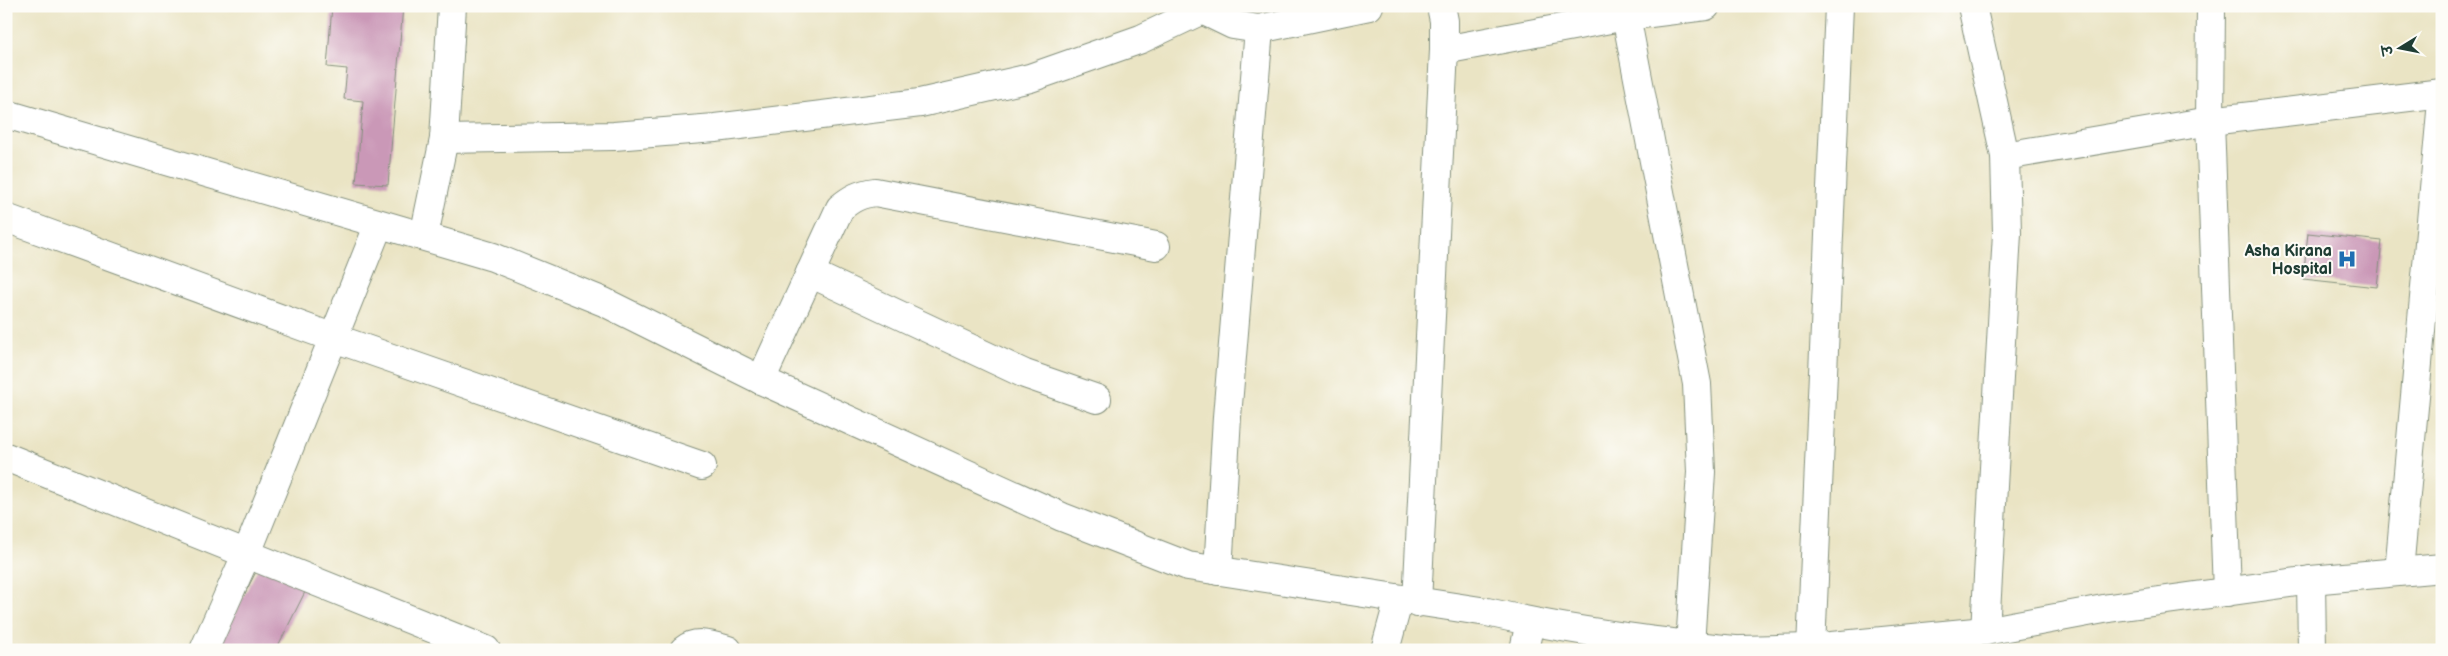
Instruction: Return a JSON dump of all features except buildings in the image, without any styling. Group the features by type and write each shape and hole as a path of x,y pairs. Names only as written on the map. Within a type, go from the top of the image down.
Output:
{"street":[{"path":"424,236 444,139 452,6"},
{"path":"444,139 614,136 715,128 920,103 1030,78 1141,39 1201,8 1233,25 1259,29 1369,6"},
{"path":"1385,650 1408,601 1444,50 1444,21 1441,6"},
{"path":"1444,50 1626,16 1706,6"},
{"path":"1811,648 1839,6"},
{"path":"1972,6 2005,156 2007,233 1985,631"},
{"path":"2211,6 2210,121 2227,592"},
{"path":"1626,16 1697,384 1701,472 1690,646"},
{"path":"1218,571 1227,417 1259,29"},
{"path":"2005,156 2210,121 2442,93"},
{"path":"2399,571 2442,101"},
{"path":"6,114 493,257 604,302 761,380 1062,517 1188,566 1487,612 1530,622 1690,646 1735,650"},
{"path":"761,380 840,208 852,198 875,192 1156,246"},
{"path":"6,218 334,338 702,466"},
{"path":"204,650 247,553 379,224"},
{"path":"810,274 1025,374 1097,399"},
{"path":"6,457 486,650"},
{"path":"1741,650 1935,643 1985,631 2109,608 2311,580 2442,568"},
{"path":"2311,580 2312,650"},
{"path":"1524,650 1530,622"},
{"path":"684,650 691,645 701,644 728,650"}],"place":[{"name":"Asha Kirana Hospital","path":"2347,259"}]}
